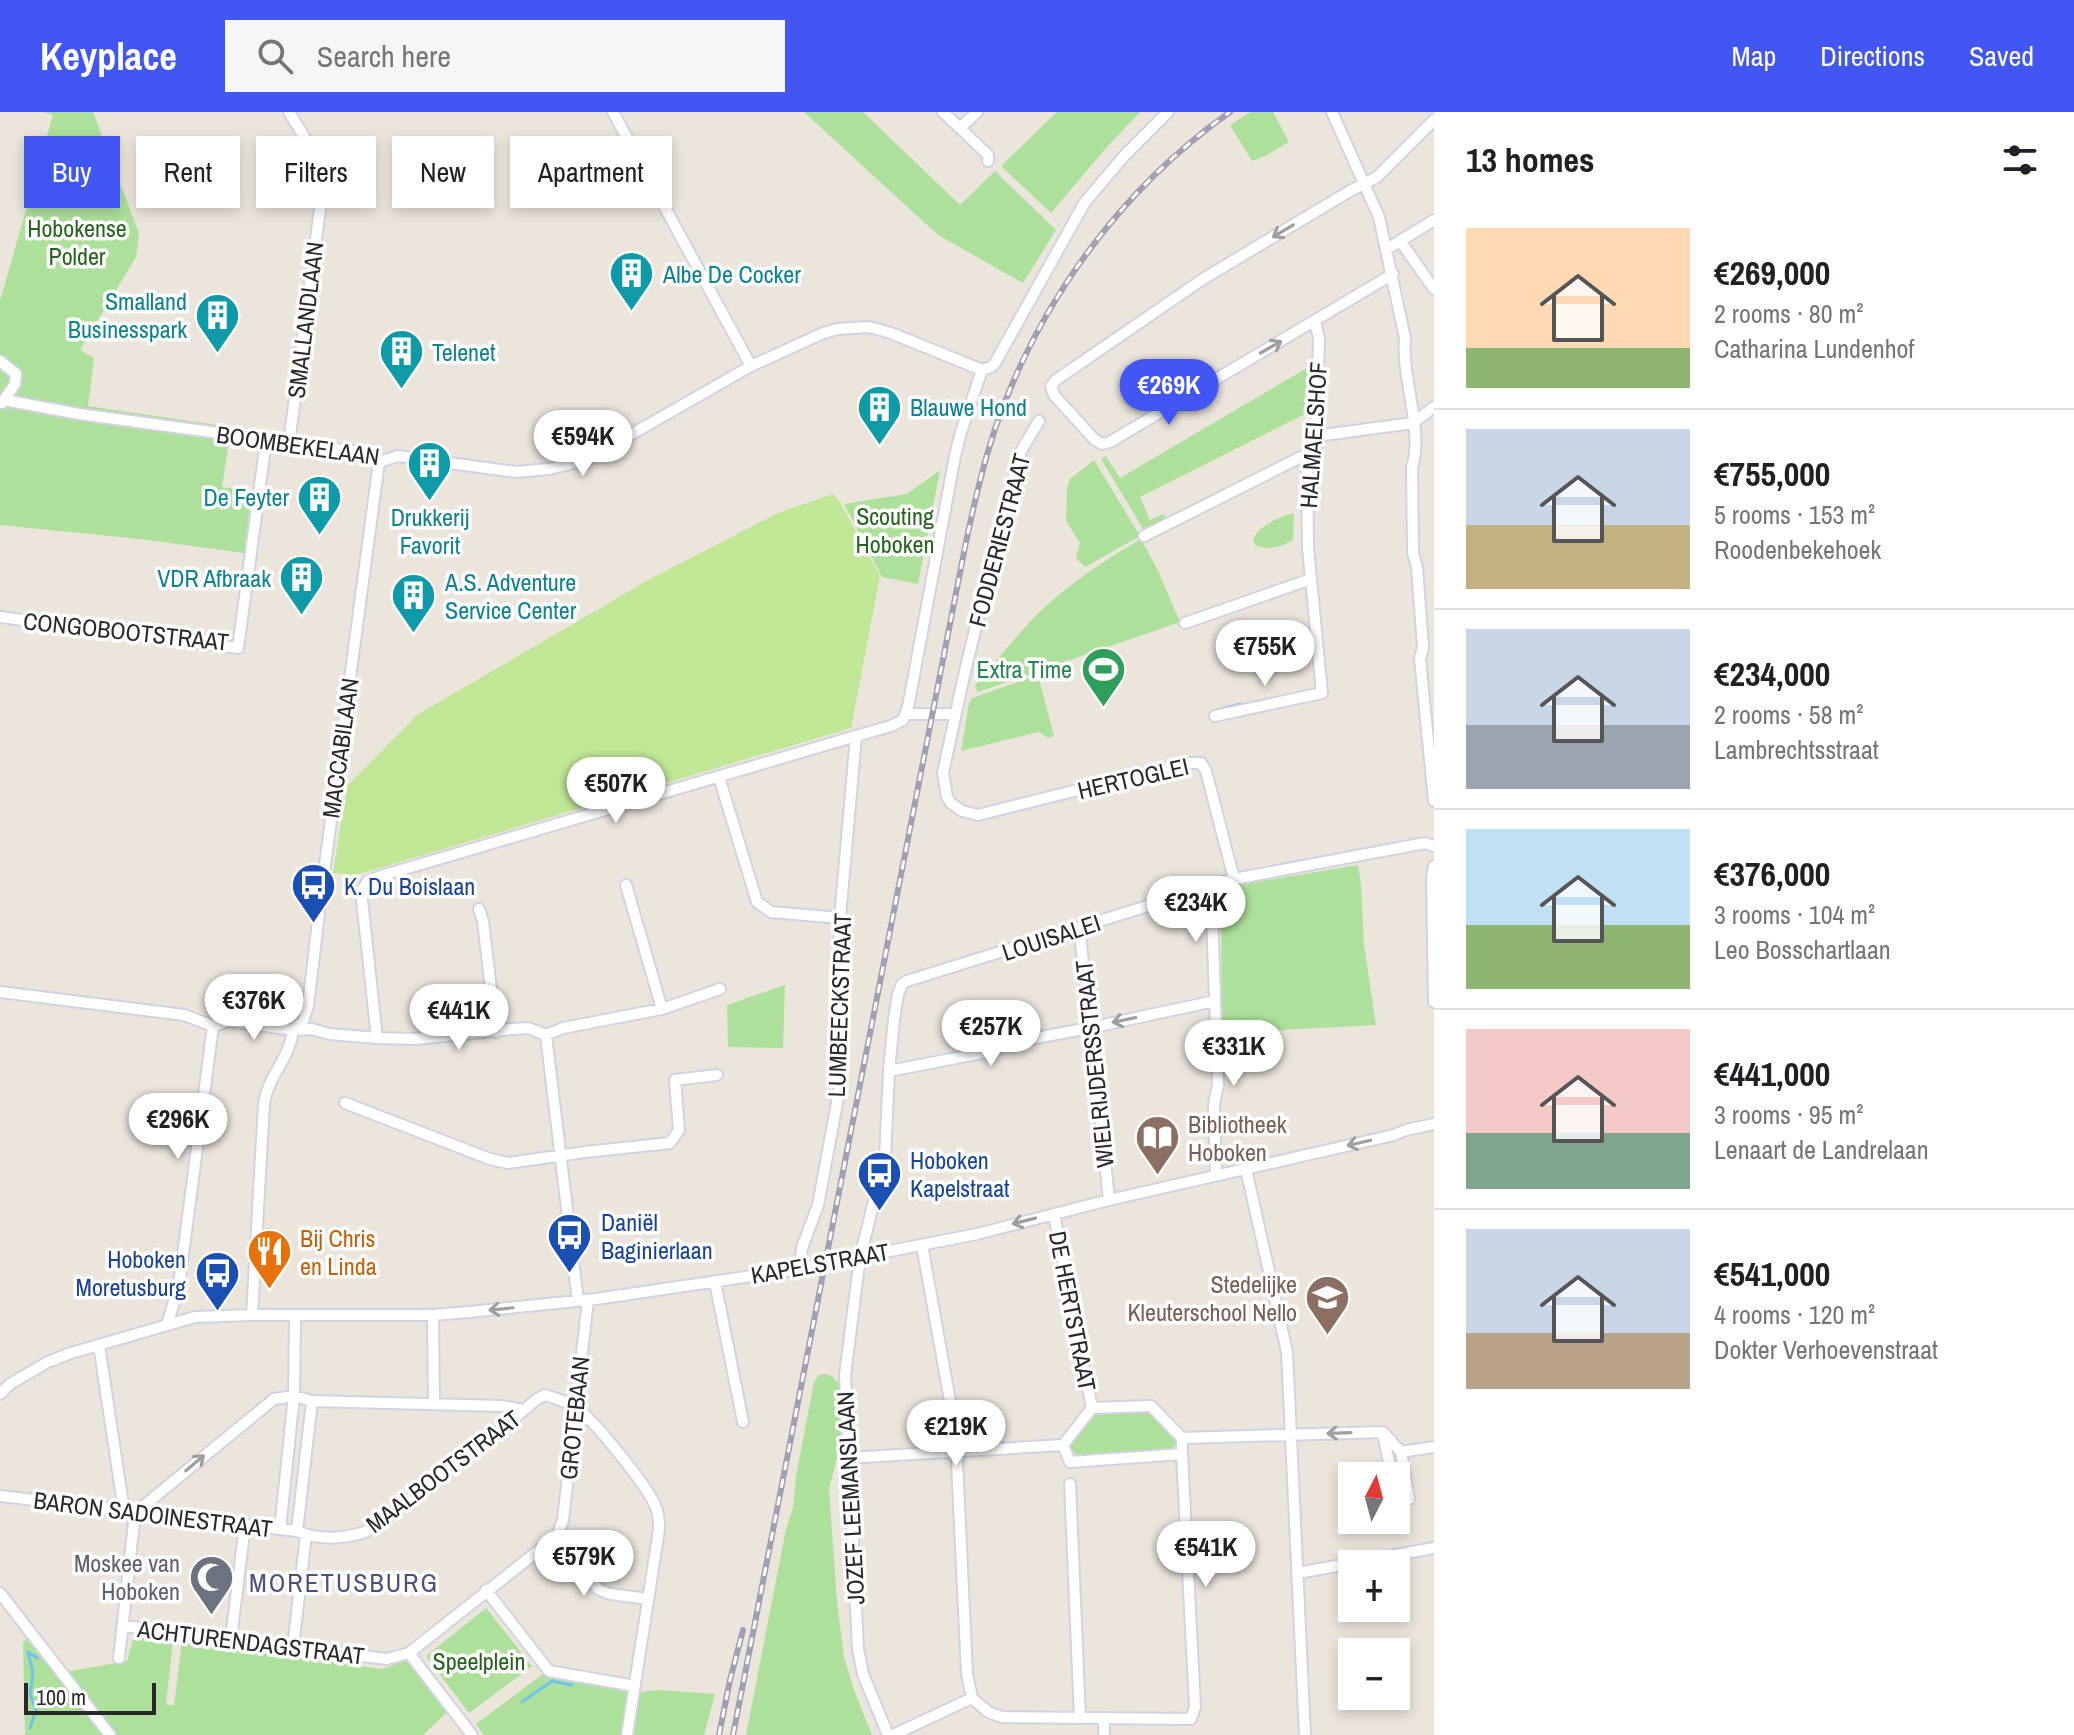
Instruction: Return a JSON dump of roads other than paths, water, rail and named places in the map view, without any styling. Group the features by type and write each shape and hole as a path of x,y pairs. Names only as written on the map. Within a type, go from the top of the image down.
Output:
{"street":[{"name":"SMALLANDLAAN","path":"289,112 325,171 289,443"},
{"path":"613,112 751,366"},
{"path":"943,112 988,155 988,161"},
{"path":"960,128 977,112"},
{"path":"377,1038 361,891 368,881 903,720 955,456 982,370 995,363 1085,202 1125,155 1168,112"},
{"path":"1332,112 1379,217 1405,338 1415,457 1411,475 1413,553 1417,567 1423,647 1420,659 1434,801"},
{"path":"1393,274 1106,444 1094,439 1054,395 1051,386 1056,380 1203,279 1377,177 1434,120"},
{"path":"1387,249 1434,220"},
{"path":"1401,242 1434,289"},
{"name":"HALMAELSHOF","path":"1215,716 1322,693 1308,548 1307,451 1316,448 1319,339 1315,321"},
{"name":"BOOMBEKELAAN","path":"2,402 365,453 379,462 398,456 516,472 566,465 611,446 751,366 837,329 869,327 891,333 982,370"},
{"path":"0,361 16,374 15,384 2,402"},
{"path":"1316,436 1413,423 1434,407"},
{"name":"FODDERIESTRAAT","path":"951,803 943,773 955,714 1007,498 1021,451 1039,421"},
{"name":"CONGOBOOTSTRAAT","path":"0,617 238,648 266,441"},
{"path":"1144,536 1307,454"},
{"name":"MACCABILAAN","path":"252,1315 266,1089 292,1045 293,1030 303,1021 308,1006 379,462"},
{"path":"1185,623 1311,579"},
{"path":"906,714 955,714"},
{"name":"LUMBEECKSTRAAT","path":"799,1269 802,1248 818,1205 839,1092 840,918 856,736"},
{"name":"HERTOGLEI","path":"951,803 962,811 978,815 1185,763 1201,763 1206,771 1234,879"},
{"path":"719,777 757,902 771,912 840,918"},
{"name":"LOUISALEI","path":"902,984 1234,879 1425,843 1434,846"},
{"path":"1434,866 1434,999"},
{"path":"626,885 662,1009"},
{"path":"1211,886 1218,1085 1214,1104 1216,1175"},
{"path":"479,909 496,1032"},
{"name":"WIELRIJDERSSTRAAT","path":"1079,928 1109,1200"},
{"name":"JOZEF LEEMANSLAAN","path":"890,1735 863,1674 858,1649 845,1375 860,1257 885,1158 894,1019 902,984"},
{"path":"0,992 184,1015 213,1026 229,1021 293,1030 312,1029 329,1034 415,1039 528,1028 546,1035 563,1028 662,1009 720,989"},
{"path":"889,1071 1215,1001"},
{"path":"167,1325 179,1285 213,1026"},
{"path":"546,1035 583,1300"},
{"path":"345,1103 508,1163 670,1143 679,1130 675,1080 717,1075"},
{"name":"KAPELSTRAAT","path":"0,1394 10,1384 48,1362 195,1317 433,1315 583,1300 799,1269 977,1234 1434,1124"},
{"path":"1246,1169 1287,1352 1305,1735"},
{"name":"DE HERTSTRAAT","path":"1054,1214 1092,1408"},
{"path":"847,1458 959,1451 1063,1445 1092,1408 1151,1406 1182,1438 1195,1707 1191,1719 1002,1717 988,1712 972,1698 967,1674 959,1451 922,1245"},
{"path":"715,1282 743,1422"},
{"name":"GROTEBAAN","path":"557,1536 563,1520 575,1424 583,1300"},
{"path":"174,1304 195,1317"},
{"path":"280,1529 294,1396 295,1315"},
{"path":"433,1315 434,1404"},
{"path":"99,1345 130,1512 123,1626"},
{"name":"MAALBOOTSTRAAT","path":"301,1533 345,1538 370,1530 537,1399 545,1395 575,1407"},
{"path":"130,1512 274,1399 294,1396 312,1401 502,1406 523,1410"},
{"path":"293,1647 312,1401"},
{"path":"575,1407 595,1425 643,1486 658,1514 659,1530 627,1735"},
{"path":"1383,1432 1389,1462"},
{"path":"1182,1438 1383,1432 1401,1452 1403,1462"},
{"path":"1063,1445 1070,1462 1182,1454"},
{"path":"1401,1452 1434,1447"},
{"path":"1070,1484 1080,1718"},
{"name":"BARON SADOINESTRAAT","path":"0,1496 301,1533"},
{"path":"231,1639 245,1525"},
{"path":"471,1734 409,1653 486,1590 557,1536 598,1589 610,1594 648,1599"},
{"path":"1298,1573 1434,1548"},
{"path":"486,1590 549,1671 635,1686"},
{"path":"0,1593 110,1735"},
{"name":"ACHTURENDAGSTRAAT","path":"119,1658 123,1626 387,1659 409,1653"},
{"path":"890,1735 972,1698"},
{"path":"1104,1719 1104,1735"}],"waterway":[{"path":"1217,710 1241,704"},
{"path":"30,1728 36,1710 30,1694 33,1673 28,1652 37,1658"},
{"path":"522,1702 552,1681 572,1685"}],"railway":[{"path":"733,1735 965,547 990,444 1013,382 1035,337 1088,252 1153,176 1230,112"},
{"path":"719,1735 743,1630"}],"place":[{"name":"Albe De Cocker","path":"632,313"},
{"name":"Smalland Businesspark","path":"218,354"},
{"name":"Telenet","path":"401,391"},
{"name":"Blauwe Hond","path":"879,446"},
{"name":"Drukkerij Favorit","path":"430,502"},
{"name":"De Feyter","path":"320,536"},
{"name":"VDR Afbraak","path":"302,617"},
{"name":"A.S. Adventure Service Center","path":"414,635"},
{"name":"Extra Time","path":"1103,708"},
{"name":"K. Du Boislaan","path":"313,925"},
{"name":"Bibliotheek Hoboken","path":"1157,1177"},
{"name":"Hoboken Kapelstraat","path":"879,1213"},
{"name":"Daniël Baginierlaan","path":"570,1275"},
{"name":"Bij Chris en Linda","path":"269,1291"},
{"name":"Hoboken Moretusburg","path":"217,1312"},
{"name":"Stedelijke Kleuterschool Nello","path":"1328,1337"},
{"name":"Moskee van Hoboken","path":"211,1616"}],"district":[{"name":"MORETUSBURG","path":"344,1582"}],"park label":[{"name":"Hobokense Polder","path":"77,242"},
{"name":"Scouting Hoboken","path":"895,530"},
{"name":"Speelplein","path":"479,1661"}]}
